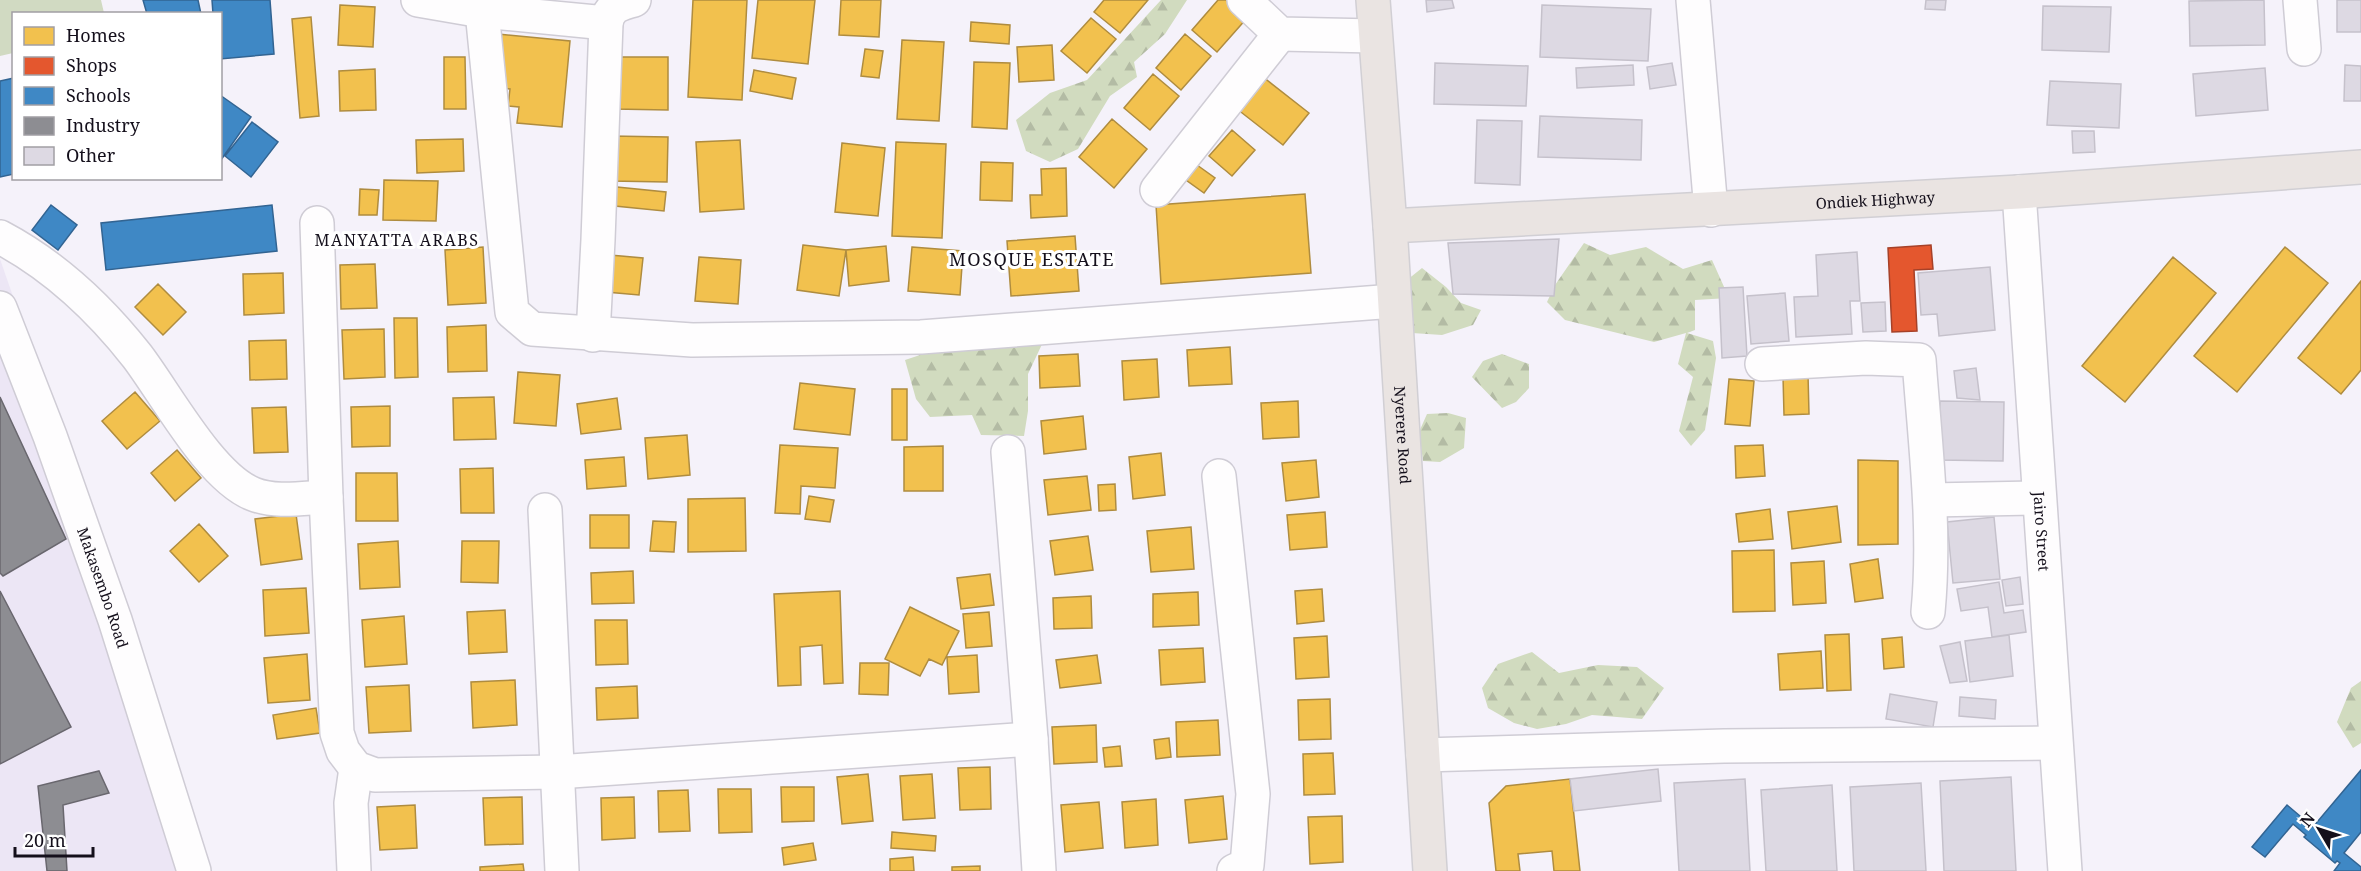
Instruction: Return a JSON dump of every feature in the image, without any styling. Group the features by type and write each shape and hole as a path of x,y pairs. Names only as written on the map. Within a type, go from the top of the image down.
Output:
{"main road":[{"name":"Nyerere Road","path":"1373,0 1390,226 1430,871"},
{"name":"Ondiek Highway","path":"1390,226 2019,192 2361,167"}],"street":[{"path":"418,0 482,11 606,23"},
{"path":"592,335 606,23 608,13 634,0"},
{"path":"1244,0 1280,33 1375,36"},
{"path":"1694,0 1710,210"},
{"path":"2300,0 2304,49"},
{"path":"482,11 512,312 532,329 592,335 692,340 921,337 1394,301"},
{"path":"1157,190 1280,33"},
{"name":"Jairo Street","path":"2019,192 2065,871"},
{"path":"317,223 337,733 343,751 356,768 375,775 557,772 1031,739"},
{"path":"0,237 53,272 94,308 136,356 203,450 236,485 255,495 276,499 326,497"},
{"name":"Makasembo Road","path":"0,308 50,436 115,620 194,871"},
{"path":"1762,364 1866,358 1919,360 1930,500 1928,612"},
{"path":"1008,452 1039,871"},
{"path":"1219,476 1253,795 1247,865 1234,871"},
{"path":"1930,500 2039,498"},
{"path":"545,510 562,871"},
{"path":"1423,755 1724,746 2055,743"},
{"path":"354,871 351,803 356,768"}],"shaded area":[{"path":"0,259 190,806 206,871 0,871"}],"green space":[{"path":"0,0 101,0 104,12 12,12 12,53 0,56"},
{"path":"1161,0 1187,0 1165,34 1134,62 1137,77 1110,96 1078,149 1050,162 1026,151 1016,120 1050,93 1087,80"},
{"path":"1584,243 1610,255 1646,247 1683,269 1712,260 1729,298 1695,300 1695,330 1687,333 1713,341 1716,358 1705,430 1691,446 1679,431 1693,377 1678,364 1686,333 1654,342 1565,320 1547,302 1555,285"},
{"path":"1422,268 1446,287 1461,303 1481,310 1473,325 1442,335 1412,333 1407,280"},
{"path":"1044,340 1028,374 1028,411 1024,436 981,435 972,415 930,417 916,399 905,360 926,353"},
{"path":"1502,354 1529,364 1529,388 1516,402 1502,408 1472,377 1483,361"},
{"path":"1448,413 1466,418 1464,448 1440,462 1423,461 1419,432 1427,414"},
{"path":"1532,652 1559,673 1598,665 1637,667 1664,688 1642,719 1592,715 1566,724 1537,729 1514,723 1488,708 1482,688 1498,664"},
{"path":"2361,681 2361,743 2353,748 2337,722 2351,688"}],"building: Homes":[{"path":"693,0 747,0 742,100 688,97"},
{"path":"758,0 815,0 808,64 752,58"},
{"path":"841,0 881,0 879,37 839,35"},
{"path":"1104,0 1148,0 1120,33 1094,12"},
{"path":"1218,0 1226,0 1247,18 1217,52 1192,30"},
{"path":"340,5 375,7 373,47 338,45"},
{"path":"311,17 319,116 300,118 292,19"},
{"path":"1091,18 1116,39 1087,73 1061,51"},
{"path":"971,22 1010,25 1009,44 970,41"},
{"path":"498,34 570,41 562,127 517,123 519,107 508,106 510,89 493,87"},
{"path":"1185,34 1211,56 1181,90 1156,68"},
{"path":"902,40 944,42 939,121 897,119"},
{"path":"1052,45 1054,80 1019,82 1017,47"},
{"path":"865,49 883,51 879,78 861,76"},
{"path":"444,57 465,57 466,109 444,109"},
{"path":"615,57 668,57 668,110 614,109"},
{"path":"974,62 1010,63 1007,129 972,127"},
{"path":"375,69 376,110 340,111 339,71"},
{"path":"754,70 796,78 792,99 750,91"},
{"path":"1153,74 1179,96 1150,130 1124,108"},
{"path":"1263,77 1309,113 1283,145 1237,109"},
{"path":"1112,119 1147,149 1114,188 1079,157"},
{"path":"1232,130 1255,150 1232,176 1209,156"},
{"path":"611,136 668,137 667,182 610,181"},
{"path":"463,139 464,171 417,173 416,140"},
{"path":"740,140 744,209 700,212 696,142"},
{"path":"896,142 946,144 942,238 892,236"},
{"path":"842,143 885,148 878,216 835,212"},
{"path":"981,162 1013,163 1012,201 980,200"},
{"path":"1197,165 1215,178 1204,193 1186,180"},
{"path":"1066,168 1067,216 1031,218 1030,195 1042,195 1041,169"},
{"path":"384,180 438,181 436,221 383,220"},
{"path":"607,186 666,192 664,211 605,205"},
{"path":"360,189 379,190 377,215 359,215"},
{"path":"1305,194 1311,273 1161,284 1156,205"},
{"path":"1075,236 1079,291 1011,296 1007,241"},
{"path":"803,245 846,250 839,296 797,290"},
{"path":"886,246 889,281 849,286 846,250"},
{"path":"483,247 486,303 448,305 445,250"},
{"path":"912,247 963,251 960,295 908,291"},
{"path":"2285,247 2328,283 2237,392 2194,356"},
{"path":"610,255 643,258 639,295 606,292"},
{"path":"699,257 741,260 738,304 695,301"},
{"path":"2173,257 2216,293 2125,402 2082,366"},
{"path":"375,264 377,308 341,309 340,265"},
{"path":"283,273 284,313 244,315 243,274"},
{"path":"2361,281 2361,370 2341,394 2298,358"},
{"path":"158,284 186,312 163,335 135,307"},
{"path":"394,318 417,318 418,377 395,378"},
{"path":"486,325 487,371 448,372 447,327"},
{"path":"384,329 385,377 344,379 342,330"},
{"path":"286,340 287,379 250,380 249,341"},
{"path":"1230,347 1232,384 1189,386 1187,350"},
{"path":"1078,354 1080,386 1040,388 1039,356"},
{"path":"1157,359 1159,397 1124,400 1122,361"},
{"path":"518,372 560,375 556,426 514,423"},
{"path":"1808,374 1809,414 1784,415 1783,376"},
{"path":"1729,379 1754,381 1750,426 1725,424"},
{"path":"800,383 855,389 850,435 794,429"},
{"path":"892,389 907,389 907,440 892,440"},
{"path":"135,392 160,421 127,449 102,421"},
{"path":"494,397 496,439 454,440 453,398"},
{"path":"617,398 621,429 581,434 577,404"},
{"path":"1298,401 1299,437 1263,439 1261,403"},
{"path":"390,406 390,446 352,447 351,407"},
{"path":"286,407 288,452 254,453 252,408"},
{"path":"1083,416 1086,449 1044,454 1041,421"},
{"path":"687,435 690,475 648,479 645,438"},
{"path":"780,445 838,448 835,488 801,486 800,514 775,513"},
{"path":"1763,445 1765,476 1736,478 1735,446"},
{"path":"943,446 943,491 904,491 904,447"},
{"path":"177,450 201,478 175,501 151,473"},
{"path":"1161,453 1165,495 1133,499 1129,457"},
{"path":"624,457 626,486 587,489 585,460"},
{"path":"1316,460 1319,497 1286,501 1282,463"},
{"path":"1858,460 1898,461 1898,544 1858,545"},
{"path":"493,468 494,513 461,513 460,469"},
{"path":"356,473 397,473 398,521 356,521"},
{"path":"1087,476 1091,510 1048,515 1044,480"},
{"path":"1115,484 1116,510 1099,511 1098,485"},
{"path":"809,496 834,500 830,522 805,519"},
{"path":"745,498 746,551 688,552 688,499"},
{"path":"1837,506 1841,542 1792,549 1788,512"},
{"path":"1770,509 1773,539 1739,542 1736,514"},
{"path":"1325,512 1327,547 1290,550 1287,515"},
{"path":"296,514 302,559 261,565 255,519"},
{"path":"590,515 629,515 629,548 590,548"},
{"path":"653,521 676,522 674,552 650,551"},
{"path":"199,524 228,556 199,582 170,551"},
{"path":"1191,527 1194,569 1151,572 1147,531"},
{"path":"1088,536 1093,570 1055,575 1050,541"},
{"path":"398,541 400,587 360,589 358,544"},
{"path":"462,541 499,541 498,583 461,582"},
{"path":"1774,550 1775,611 1733,612 1732,551"},
{"path":"1878,559 1883,598 1855,602 1850,564"},
{"path":"1824,561 1826,603 1793,605 1791,563"},
{"path":"633,571 634,603 592,604 591,573"},
{"path":"990,574 994,605 961,609 957,578"},
{"path":"306,588 309,633 265,636 263,590"},
{"path":"1322,589 1324,621 1297,624 1295,591"},
{"path":"840,591 843,683 824,684 822,645 800,647 801,685 778,686 774,594"},
{"path":"1198,592 1199,625 1153,627 1153,594"},
{"path":"1091,596 1092,628 1054,629 1053,598"},
{"path":"910,607 959,631 942,665 929,659 920,676 885,659"},
{"path":"505,610 507,652 469,654 467,612"},
{"path":"989,612 992,646 966,648 963,614"},
{"path":"404,616 407,664 365,667 362,620"},
{"path":"595,620 627,620 628,664 596,665"},
{"path":"1849,634 1851,690 1827,691 1825,635"},
{"path":"1327,636 1329,677 1296,679 1294,638"},
{"path":"1902,637 1904,667 1884,669 1882,639"},
{"path":"1203,648 1205,682 1161,685 1159,650"},
{"path":"1821,651 1823,688 1780,690 1778,654"},
{"path":"307,654 310,700 268,703 264,658"},
{"path":"977,655 979,692 949,694 947,657"},
{"path":"1097,655 1101,683 1060,688 1056,660"},
{"path":"860,663 889,663 888,695 859,694"},
{"path":"515,680 517,725 473,728 471,682"},
{"path":"409,685 411,731 369,733 366,687"},
{"path":"637,686 638,718 597,720 596,688"},
{"path":"1330,699 1331,739 1299,740 1298,700"},
{"path":"316,708 320,733 277,739 273,715"},
{"path":"1218,720 1220,755 1177,757 1176,722"},
{"path":"1096,725 1097,762 1054,764 1052,727"},
{"path":"1169,738 1171,757 1156,759 1154,740"},
{"path":"1120,746 1122,766 1105,767 1103,748"},
{"path":"1333,753 1335,794 1304,795 1303,754"},
{"path":"990,767 991,809 960,810 958,768"},
{"path":"868,774 873,821 842,824 837,777"},
{"path":"932,774 935,818 903,820 900,776"},
{"path":"1570,779 1580,871 1554,871 1552,851 1518,854 1520,871 1496,871 1489,803 1506,786"},
{"path":"781,787 814,787 814,821 782,822"},
{"path":"718,789 751,789 752,832 719,833"},
{"path":"688,790 690,831 659,832 658,791"},
{"path":"1223,796 1227,839 1189,843 1185,800"},
{"path":"522,797 523,844 485,845 483,798"},
{"path":"634,797 635,838 602,840 601,798"},
{"path":"1156,799 1158,845 1125,848 1122,802"},
{"path":"1099,802 1103,848 1065,852 1061,805"},
{"path":"415,805 417,848 380,850 377,807"},
{"path":"1342,816 1343,862 1310,864 1308,817"},
{"path":"892,832 936,836 935,851 891,848"},
{"path":"813,843 816,860 784,865 782,848"},
{"path":"913,857 914,871 890,871 890,859"},
{"path":"523,864 524,871 480,871 480,867"},
{"path":"980,866 980,871 952,871 952,867"}],"building: Shops":[{"path":"1931,245 1933,269 1914,270 1917,331 1892,332 1888,248"}],"building: Schools":[{"path":"143,0 198,0 201,12 146,12"},
{"path":"212,0 270,0 274,54 222,59 222,12 213,12"},
{"path":"12,78 12,174 0,177 0,81"},
{"path":"222,96 251,117 222,159"},
{"path":"252,122 278,142 251,177 225,156"},
{"path":"51,205 77,225 58,250 32,230"},
{"path":"272,205 277,251 106,270 101,223"},
{"path":"2361,770 2361,832 2344,853 2361,867 2361,871 2334,871 2340,863 2337,861 2335,863 2304,837 2306,835 2293,824 2265,857 2252,847 2287,805 2313,827"}],"building: Industry":[{"path":"0,397 66,539 3,576 0,573"},
{"path":"0,591 71,727 0,764"},
{"path":"99,771 109,793 63,805 67,871 47,871 38,786"}],"building: Other":[{"path":"1426,0 1452,0 1454,8 1427,12"},
{"path":"1926,0 1946,0 1945,10 1925,9"},
{"path":"2264,0 2265,45 2190,46 2189,1"},
{"path":"2337,0 2361,0 2361,32 2337,32"},
{"path":"1542,5 1651,9 1648,61 1540,57"},
{"path":"2043,6 2111,7 2109,52 2042,50"},
{"path":"1435,63 1528,66 1526,106 1434,104"},
{"path":"1672,63 1676,85 1650,89 1647,67"},
{"path":"1633,65 1634,85 1577,88 1576,68"},
{"path":"2345,65 2361,66 2361,101 2344,101"},
{"path":"2265,68 2268,110 2196,116 2193,74"},
{"path":"2050,81 2121,84 2119,128 2047,125"},
{"path":"1540,116 1642,120 1641,160 1538,157"},
{"path":"1477,120 1522,121 1520,185 1475,183"},
{"path":"2072,131 2094,131 2095,152 2073,153"},
{"path":"1559,239 1554,296 1453,294 1448,243"},
{"path":"1857,252 1860,301 1850,301 1852,334 1796,337 1794,297 1818,296 1816,255"},
{"path":"1990,267 1995,330 1939,336 1937,314 1921,315 1918,273"},
{"path":"1743,287 1747,356 1722,358 1719,288"},
{"path":"1785,293 1789,341 1751,344 1747,296"},
{"path":"1885,302 1886,331 1863,332 1861,303"},
{"path":"1976,368 1980,400 1957,398 1954,371"},
{"path":"1940,401 2004,402 2003,461 1939,460"},
{"path":"1994,517 2000,579 1953,583 1947,522"},
{"path":"2020,577 2023,604 2006,606 2002,580"},
{"path":"1999,582 2004,613 2023,610 2026,632 1992,637 1988,607 1961,611 1957,589"},
{"path":"2009,635 2013,676 1970,682 1965,641"},
{"path":"1960,642 1967,681 1950,683 1940,646"},
{"path":"1890,694 1937,702 1933,727 1886,719"},
{"path":"1960,697 1996,700 1995,719 1959,716"},
{"path":"1658,769 1661,801 1574,811 1570,779"},
{"path":"2011,777 2016,871 1944,871 1940,781"},
{"path":"1745,779 1750,871 1679,871 1674,783"},
{"path":"1921,783 1926,871 1854,871 1850,787"},
{"path":"1832,785 1837,871 1766,871 1761,790"}],"district":[{"name":"MANYATTA ARABS","path":"397,240"},
{"name":"MOSQUE ESTATE","path":"1032,259"}]}
